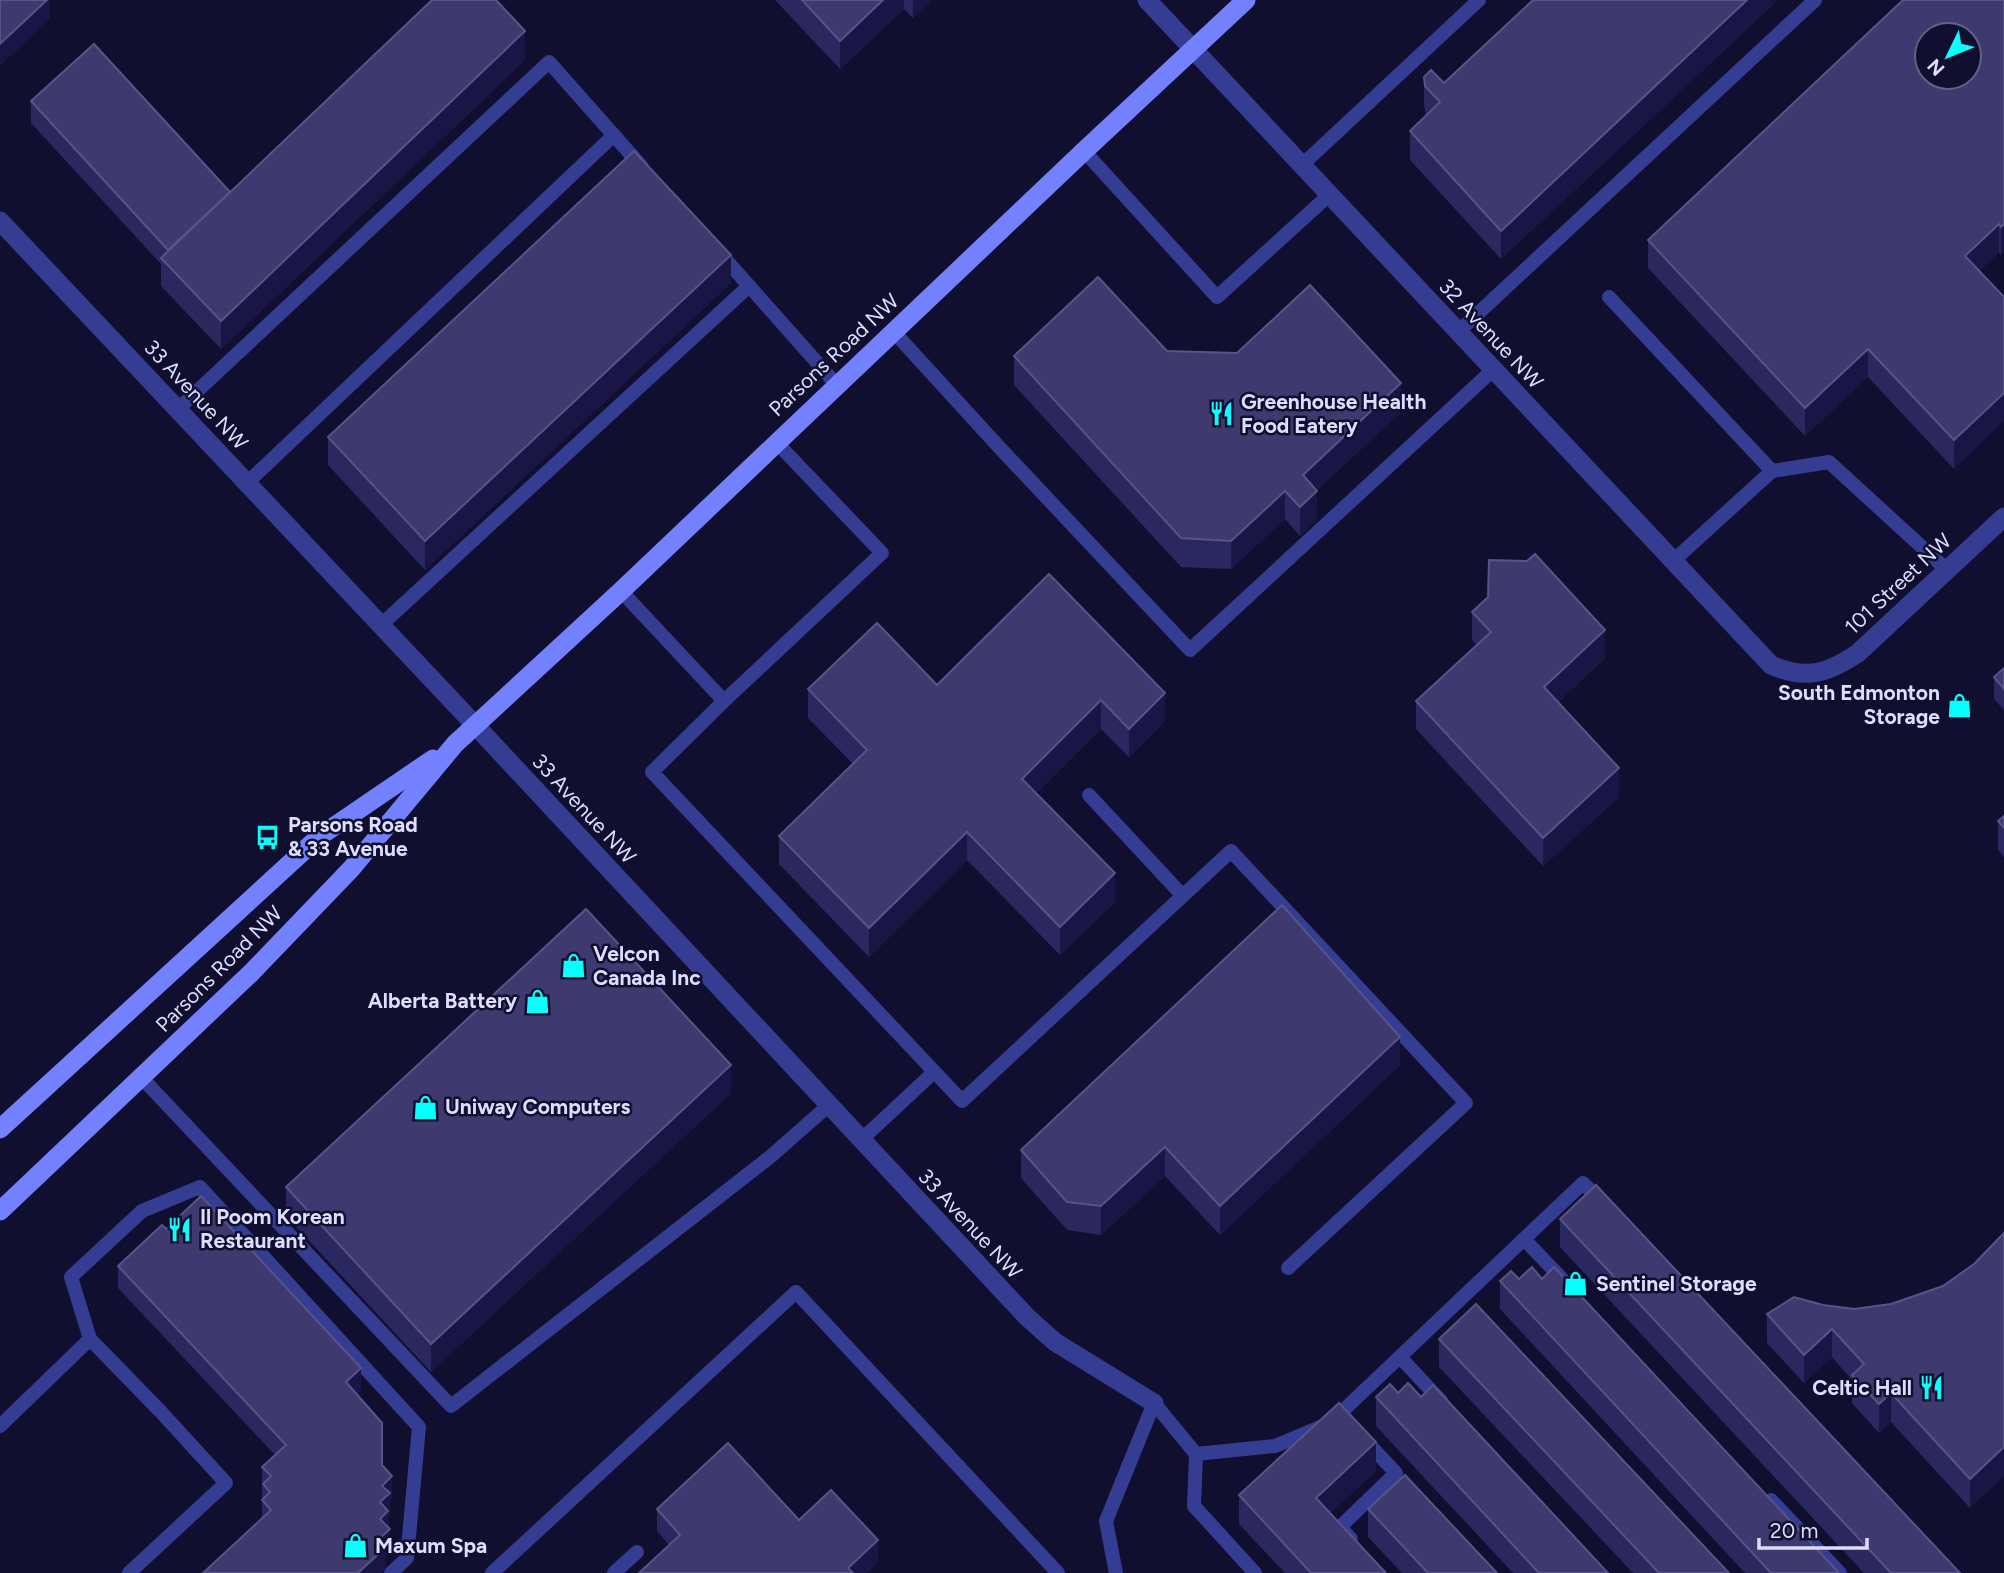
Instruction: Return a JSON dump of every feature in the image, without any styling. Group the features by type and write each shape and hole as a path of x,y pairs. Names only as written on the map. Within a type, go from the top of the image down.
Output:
{"main road":[{"name":"Parsons Road NW","path":"0,1212 251,973 351,869 455,744 621,591 836,384 1246,0"},
{"name":"Parsons Road NW","path":"0,1129 320,836 455,744"}],"street":[{"name":"32 Avenue NW","path":"1147,0 1771,665 1787,672 1815,674"},
{"name":"33 Avenue NW","path":"0,221 998,1286 1055,1342 1154,1403"},
{"name":"101 Street NW","path":"1815,674 1840,665 1858,653 2004,517"}],"lane":[{"path":"1302,165 1479,0"},
{"path":"1458,332 1815,0"},
{"path":"178,409 549,62 650,175"},
{"path":"247,483 614,135"},
{"path":"1084,151 1217,296 1329,195"},
{"path":"713,246 836,384"},
{"path":"381,625 749,286"},
{"path":"1609,297 1772,471"},
{"path":"893,331 1190,650 1494,369"},
{"path":"776,442 882,553 652,772 962,1101 1231,851 1466,1103 1288,1268"},
{"path":"1673,561 1772,471 1829,462 1947,570"},
{"path":"621,591 724,701"},
{"path":"1089,795 1183,896"},
{"path":"861,1140 934,1072"},
{"path":"141,1077 451,1406 770,1157 829,1105"},
{"path":"1349,1423 1399,1357 1468,1302 1524,1239 1583,1183 1612,1213"},
{"path":"130,1573 226,1483 90,1339 71,1277 142,1211 200,1187 419,1427 407,1558 391,1573"},
{"path":"1524,1239 1572,1289"},
{"path":"492,1573 796,1292 1058,1573"},
{"path":"0,1426 90,1339"},
{"path":"1399,1357 1455,1416"},
{"path":"1116,1573 1106,1521 1154,1403 1196,1454 1194,1506 1255,1573"},
{"path":"1196,1454 1275,1446 1330,1423 1349,1423 1401,1478 1340,1527 1357,1545"},
{"path":"1763,1492 1840,1573"},
{"path":"614,1573 637,1552"}],"building":[{"path":"0,0 47,0 0,44"},
{"path":"432,0 496,0 525,31 221,321 161,258"},
{"path":"802,0 883,0 840,41"},
{"path":"1533,0 1747,0 1501,231 1410,131 1440,102 1425,86 1424,77 1431,70 1444,83"},
{"path":"1903,0 2004,0 2004,224 2001,227 1999,224 1965,256 2004,297 2004,393 1954,440 1868,349 1805,408 1648,240"},
{"path":"94,44 230,192 168,250 31,101"},
{"path":"634,151 731,255 425,541 328,437"},
{"path":"1098,277 1167,351 1237,353 1310,285 1401,383 1303,475 1317,491 1300,507 1285,491 1231,541 1181,538 1014,356"},
{"path":"1535,554 1605,630 1544,687 1619,768 1543,838 1416,701 1491,632 1472,612 1488,597 1489,560 1527,561"},
{"path":"1049,574 1165,693 1129,729 1101,700 1022,779 1115,873 1060,927 967,832 869,928 779,836 867,750 808,689 877,623 937,685"},
{"path":"2004,668 2004,689 1994,677"},
{"path":"2004,816 2004,828 1998,821"},
{"path":"1282,905 1400,1037 1220,1206 1165,1147 1101,1206 1067,1202 1021,1150"},
{"path":"586,909 731,1065 431,1344 286,1187"},
{"path":"1596,1185 1960,1573 1891,1573 1560,1219"},
{"path":"201,1196 361,1368 346,1382 382,1423 382,1465 392,1476 382,1486 390,1493 380,1502 388,1511 380,1519 390,1529 379,1539 386,1547 358,1573 203,1573 271,1510 262,1500 270,1492 263,1484 271,1476 262,1467 286,1445 118,1266 162,1225 166,1229"},
{"name":"Celtic Hall","path":"2004,1233 2004,1447 1970,1479 1891,1393 1879,1404 1852,1375 1864,1364 1832,1329 1804,1355 1767,1314 1794,1297 1823,1305 1854,1309 1891,1304 1943,1286 1974,1264"},
{"path":"1532,1267 1542,1279 1554,1267 1839,1573 1771,1573 1500,1281 1511,1271 1519,1279"},
{"path":"1476,1304 1729,1573 1659,1573 1439,1339"},
{"path":"1408,1383 1421,1397 1433,1385 1608,1573 1539,1573 1376,1397 1390,1384 1398,1393"},
{"path":"1339,1403 1376,1442 1316,1498 1386,1573 1311,1573 1239,1495"},
{"path":"728,1443 799,1520 831,1490 878,1540 848,1568 853,1573 639,1573 680,1535 657,1509"},
{"path":"1405,1475 1497,1573 1428,1573 1368,1509"}],"place":[{"name":"Greenhouse Health Food Eatery","path":"1221,414"},
{"name":"South Edmonton Storage","path":"1960,705"},
{"name":"Parsons Road & 33 Avenue","path":"268,837"},
{"name":"Velcon Canada Inc","path":"573,966"},
{"name":"Alberta Battery","path":"537,1001"},
{"name":"Uniway Computers","path":"425,1107"},
{"name":"Il Poom Korean Restaurant","path":"180,1229"},
{"name":"Sentinel Storage","path":"1576,1284"},
{"name":"Celtic Hall","path":"1932,1388"},
{"name":"Maxum Spa","path":"355,1546"}]}
